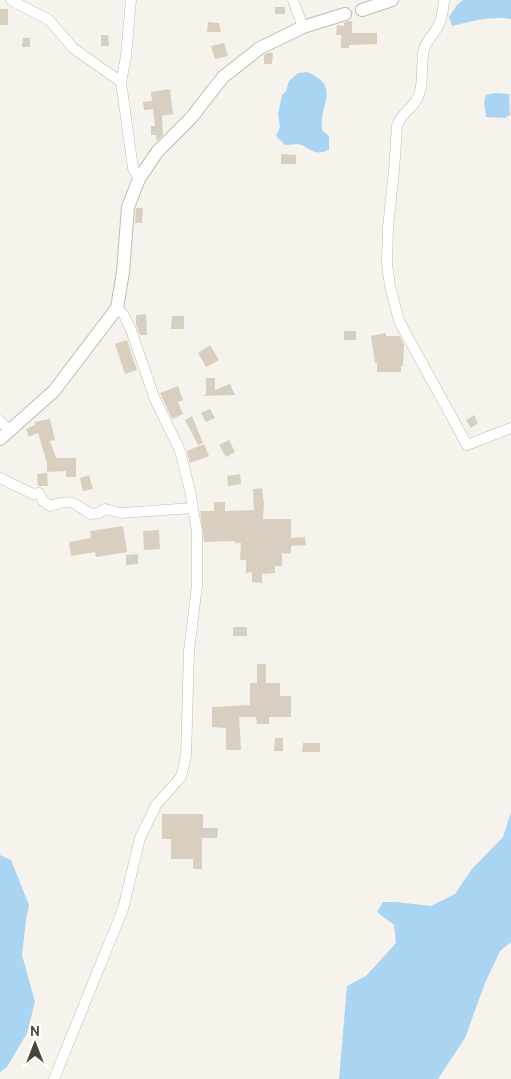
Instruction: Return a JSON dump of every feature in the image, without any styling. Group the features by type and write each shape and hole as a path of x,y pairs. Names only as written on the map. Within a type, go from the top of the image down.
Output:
{"street":[{"path":"11,0 49,20 73,48 121,82"},
{"path":"131,0 126,56 121,82 133,168 139,179"},
{"path":"294,0 303,27"},
{"path":"362,10 392,0"},
{"path":"444,0 443,13 439,25 425,48 418,97 411,108 398,120 388,227 387,264 390,286 399,321 467,445 511,428"},
{"path":"0,422 5,435 54,391 117,308 123,272 128,207 139,179 157,152 191,118 223,77 260,48 303,27 346,14"},
{"path":"54,1079 123,909 140,838 156,805 181,778 186,756 189,651 197,585 197,532 185,465 180,451 154,397 131,330 124,315 117,308"},
{"path":"0,478 33,494 39,493 43,501 50,506 66,501 77,504 90,514 105,509 121,512 193,508"}],"water":[{"path":"463,0 511,0 511,19 488,19 452,26 449,17"},
{"path":"307,72 324,83 326,90 322,130 329,136 329,150 323,152 315,152 298,144 285,145 276,136 280,127 278,114 282,95 286,91 289,81 298,73"},
{"path":"494,93 509,94 510,115 505,118 486,117 484,102 486,95"},
{"path":"511,812 511,942 500,951 485,983 465,1038 438,1079 339,1079 347,986 366,976 396,943 394,925 377,912 383,902 431,906 455,894 472,869 503,837"},
{"path":"0,855 11,860 29,905 22,955 35,1002 27,1033 7,1067 0,1072"}],"building":[{"path":"275,7 285,7 285,14 275,14"},
{"path":"0,9 8,9 8,25 0,25"},
{"path":"352,21 352,33 377,33 377,44 349,45 349,48 341,48 341,35 336,35 337,25 344,26 344,23"},
{"path":"208,22 219,23 221,32 207,32"},
{"path":"101,35 108,35 109,46 101,46"},
{"path":"23,38 30,38 30,47 22,47"},
{"path":"224,43 228,56 215,59 211,46"},
{"path":"273,53 272,64 264,64 264,55"},
{"path":"170,89 173,114 162,116 163,135 157,141 156,135 151,135 151,126 155,126 153,109 144,110 143,102 152,101 151,92"},
{"path":"281,154 296,155 296,164 281,164"},
{"path":"136,208 143,208 142,223 135,223"},
{"path":"146,314 147,335 140,335 136,325 136,315"},
{"path":"172,316 184,316 184,329 171,329"},
{"path":"344,331 356,331 356,340 344,340"},
{"path":"386,333 386,336 400,336 404,345 401,372 377,372 371,336"},
{"path":"127,340 137,370 125,374 115,344"},
{"path":"210,345 219,360 206,367 198,353"},
{"path":"206,378 215,378 215,390 230,384 235,395 203,396 206,394"},
{"path":"178,386 183,400 178,402 183,414 172,419 160,393"},
{"path":"210,409 215,418 206,422 201,413"},
{"path":"474,415 478,423 471,428 466,420"},
{"path":"192,416 203,443 198,445 185,420"},
{"path":"50,419 55,440 50,441 56,458 76,458 76,477 66,477 66,471 47,472 47,463 38,433 29,437 26,429 35,425 34,422"},
{"path":"229,440 235,452 226,457 219,445"},
{"path":"204,444 209,456 190,463 187,451"},
{"path":"47,473 48,486 38,486 37,474"},
{"path":"240,474 241,484 228,486 227,476"},
{"path":"89,475 93,489 83,491 80,478"},
{"path":"262,488 263,519 291,519 291,538 305,537 306,545 291,546 291,554 282,553 282,566 275,566 275,573 262,574 262,583 252,582 252,572 246,573 246,560 240,560 241,543 235,543 235,541 204,542 200,511 214,511 214,502 225,502 225,511 254,510 253,489"},
{"path":"123,526 127,552 96,557 95,552 71,556 69,542 91,538 90,531"},
{"path":"159,530 160,549 144,550 143,531"},
{"path":"138,554 138,564 126,565 126,555"},
{"path":"233,627 247,627 247,636 233,636"},
{"path":"257,664 266,664 266,683 280,683 280,696 291,696 291,717 269,717 269,724 257,724 256,717 239,717 241,750 226,750 226,728 212,727 212,707 250,705 250,683 257,683"},
{"path":"275,738 283,738 283,751 274,751"},
{"path":"303,743 320,743 320,752 302,752"},
{"path":"162,814 203,814 203,828 218,828 217,838 202,838 202,869 193,869 193,859 171,859 171,839 162,839"}]}
